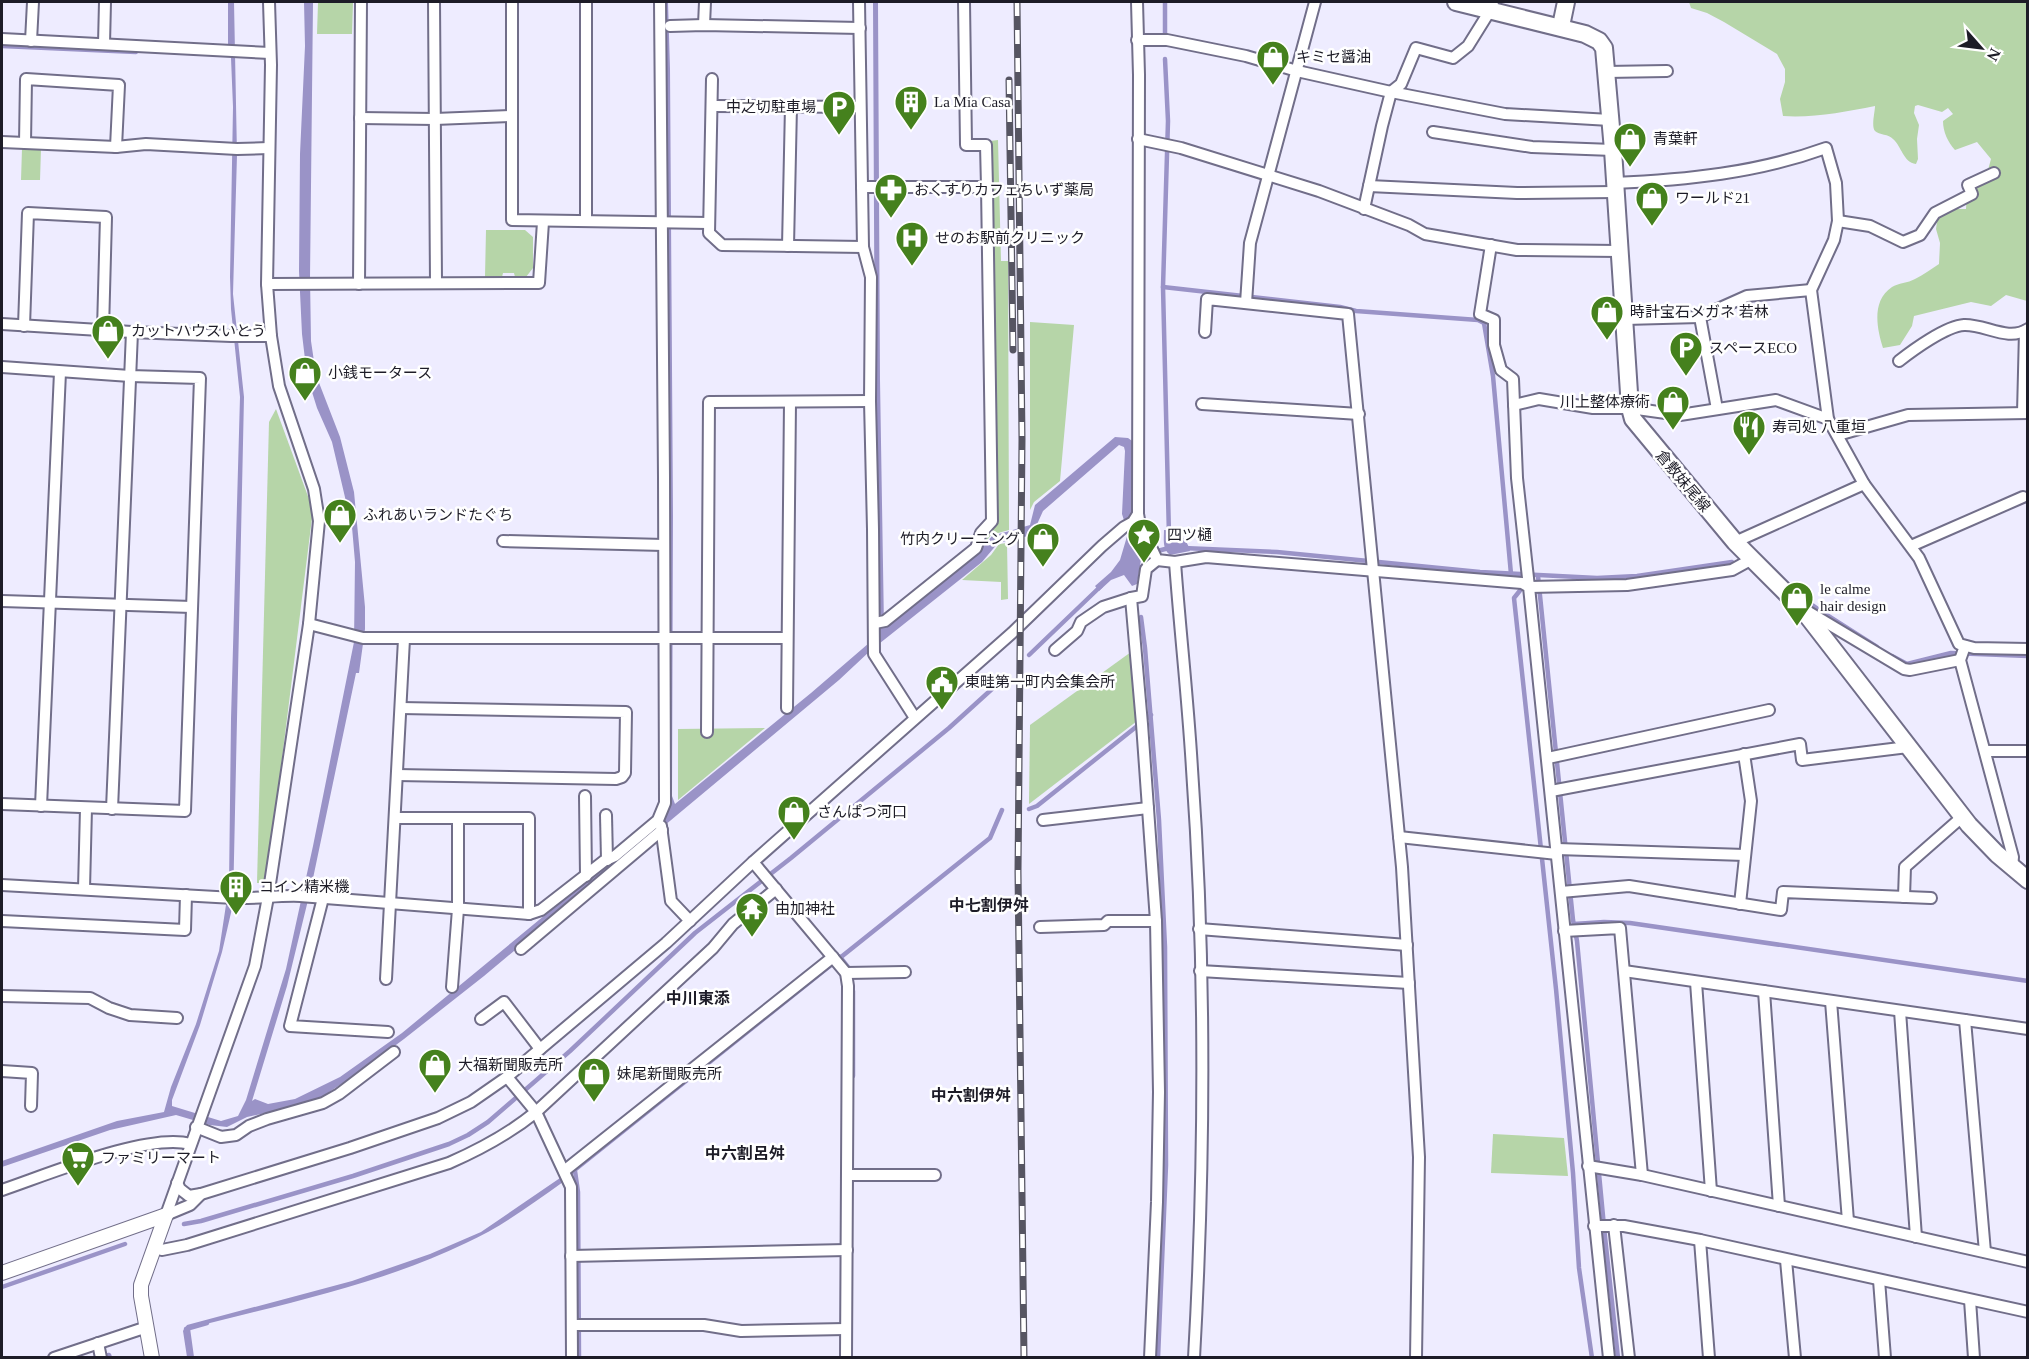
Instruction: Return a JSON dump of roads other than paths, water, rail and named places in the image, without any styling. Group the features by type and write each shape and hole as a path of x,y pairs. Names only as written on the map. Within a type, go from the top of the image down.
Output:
{"main road":[{"path":"1456,2 1492,5 1561,26 1566,2"},
{"name":"倉敷妹尾線","path":"1561,26 1599,40 1604,48 1630,408 1633,419 1646,438 1735,542 1802,609 1962,817 1996,854 2028,880"}],"street":[{"path":"31,41 33,2"},
{"path":"104,44 105,2"},
{"path":"153,1358 141,1285 255,966 268,897 309,624 319,521 314,489 279,386 271,336 267,284 269,2"},
{"path":"359,284 361,2"},
{"path":"434,2 436,283"},
{"path":"512,2 512,220 709,223"},
{"path":"586,2 586,221"},
{"path":"660,2 666,222 664,545 668,639 665,805 661,825 671,901 690,921"},
{"path":"704,25 705,2"},
{"path":"859,2 860,107 871,188 863,247 871,277 870,401 879,623 873,638 874,654 915,718"},
{"path":"879,623 976,548 981,533 992,521 986,145 966,145 964,2"},
{"path":"1137,2 1138,139 1132,521 1154,554 1175,562 1206,557 1373,564 1522,583 1627,585 1732,570 1752,559"},
{"path":"1246,298 1250,243 1315,2"},
{"path":"1364,209 1379,137 1392,92 1401,84 1416,48 1453,58 1468,46 1492,5"},
{"path":"670,26 860,28"},
{"path":"2,39 270,53"},
{"path":"1137,40 1167,40 1246,56 1296,71 1505,114 1610,120"},
{"path":"1606,72 1667,71"},
{"path":"25,143 26,79 119,85 116,147"},
{"path":"712,79 709,233 722,245 863,247"},
{"path":"712,106 860,107"},
{"path":"788,246 791,106"},
{"path":"360,118 435,119 512,116"},
{"path":"1433,132 1532,147 1613,150"},
{"path":"1138,139 1167,144 1319,191 1409,225 1425,234 1518,250 1618,251"},
{"path":"2,142 116,147 146,144 233,149 269,148"},
{"path":"1369,186 1517,193 1614,187 1736,172 1789,161 1826,148 1836,183 1838,221 1834,240 1811,290 1828,420 1864,484 1919,558 1963,653 1985,751 2013,858 2012,867"},
{"path":"1838,221 1870,226 1902,242 1920,235 1935,213 1972,194 1968,185 1994,173"},
{"path":"871,188 987,187"},
{"path":"24,326 28,213 106,217 103,330"},
{"path":"267,284 539,283 543,222"},
{"path":"1491,246 1480,314 1494,320 1494,345 1502,370 1513,379 1517,478 1554,756 1561,850 1595,1167 1629,1358"},
{"path":"1624,319 1701,316 1747,296 1811,290"},
{"path":"1205,333 1207,299 1246,298 1348,314 1400,837 1419,1157 1416,1358"},
{"path":"1701,316 1717,409"},
{"path":"2,324 132,332 271,336"},
{"path":"1899,361 1911,351 1941,334 1965,325 2019,334 2026,330"},
{"path":"1838,435 1908,415 2025,413 2026,330"},
{"path":"112,809 132,332"},
{"path":"2,367 130,376 200,378 184,811 2,804"},
{"path":"41,806 60,372"},
{"path":"1514,405 1539,399 1593,408 1630,408 1680,415 1776,400 1828,420"},
{"path":"707,732 709,402 870,401"},
{"path":"788,708 790,402"},
{"path":"1202,404 1359,414"},
{"path":"1735,542 1864,484"},
{"path":"1911,546 2023,497"},
{"path":"177,1183 180,1189 189,1196 201,1194 350,1148 438,1118 471,1102 507,1077 666,943 753,862 1012,633 1132,521"},
{"path":"503,541 664,545"},
{"path":"1055,651 1077,631 1082,622 1103,607 1142,596 1146,569 1154,554"},
{"path":"1175,562 1192,768 1199,929 1202,1120 1194,1358"},
{"path":"1131,598 1156,921 1159,1092 1150,1358"},
{"path":"2,601 192,607"},
{"path":"1802,609 1838,628 1904,669 1910,670 1974,648 2028,649"},
{"path":"309,624 358,637 404,639 787,639"},
{"path":"386,979 404,639"},
{"path":"397,775 616,779 625,773 626,712 400,708"},
{"path":"1554,756 1769,711"},
{"path":"1557,790 1800,744 1802,760 1908,747"},
{"path":"1985,751 2028,751"},
{"path":"1740,904 1751,801 1744,754"},
{"path":"585,796 585,876"},
{"path":"84,889 86,808"},
{"path":"1043,820 1149,808"},
{"path":"606,815 607,860"},
{"path":"1904,897 1905,867 1962,817"},
{"path":"395,818 529,818 528,914"},
{"path":"452,987 458,909 458,818"},
{"path":"521,949 585,876 661,825"},
{"path":"2,885 230,898 306,897 550,915 661,825"},
{"path":"1400,837 1540,852 1561,850 1745,855"},
{"path":"753,862 843,967 848,986 851,1175 847,1250 846,1358"},
{"path":"1567,892 1629,886 1782,910 1784,892 1931,898"},
{"path":"154,1247 162,1250 187,1245 449,1163 485,1147 515,1129 536,1112 713,948 733,924 776,889"},
{"path":"2,921 184,930 186,895"},
{"path":"323,898 290,1026 388,1032"},
{"path":"1040,927 1104,925 1108,921 1156,921"},
{"path":"1571,930 1620,928 1642,1175"},
{"path":"1199,929 1407,945"},
{"path":"566,1175 843,967 905,972"},
{"path":"1200,971 1409,983"},
{"path":"1624,971 2028,1029"},
{"path":"1696,982 1712,1191"},
{"path":"1764,992 1779,1206"},
{"path":"2,996 90,998 130,1015 177,1018"},
{"path":"1831,1001 1848,1221"},
{"path":"481,1018 504,1002 540,1049"},
{"path":"1900,1011 1916,1237"},
{"path":"1965,1020 1985,1252"},
{"path":"196,1127 221,1137 236,1135 249,1126 267,1119 323,1103 339,1094 394,1052"},
{"path":"2,1071 32,1072 31,1106"},
{"path":"507,1077 536,1112 571,1187 576,1256 577,1325 572,1358"},
{"path":"2,1190 124,1149 169,1142 190,1144"},
{"path":"1595,1167 1642,1175 2028,1262"},
{"path":"851,1175 935,1175"},
{"path":"2,1273 166,1215 190,1205 201,1194"},
{"path":"1604,1226 1624,1226 1700,1240 2028,1312"},
{"path":"1604,1226 1609,1358"},
{"path":"1700,1240 1709,1358"},
{"path":"576,1256 847,1250"},
{"path":"1786,1260 1795,1358"},
{"path":"1879,1280 1885,1358"},
{"path":"1970,1300 1974,1358"},
{"path":"577,1325 704,1325 741,1330 846,1329"},
{"path":"54,1358 147,1327"},
{"path":"98,1343 101,1358"}],"waterway":[{"path":"1165,2 1165,37"},
{"path":"2,46 136,52"},
{"path":"1165,59 1168,121 1163,287 1169,536"},
{"path":"1163,287 1340,307 1356,311 1478,320 1484,323 1493,376 1511,574"},
{"path":"1142,555 1169,548"},
{"path":"1183,548 1277,552 1480,572 1597,578 1637,576 1732,562"},
{"path":"1538,576 1618,1358"},
{"path":"1029,655 1101,586"},
{"path":"1522,588 1514,598 1556,989 1573,1173 1579,1268 1592,1358"},
{"path":"1797,594 1877,647"},
{"path":"1141,617 1159,820 1165,947 1166,1165 1158,1358"},
{"path":"1892,656 1907,664 1951,653 2028,656"},
{"path":"184,1224 353,1176 449,1144 488,1122 570,1051 695,933 791,858 949,728 1003,679"},
{"path":"1029,809 1037,806 1151,715"},
{"path":"567,1176 990,838 1002,810"},
{"path":"1574,924 1630,923 2028,981"},
{"path":"840,957 851,971"},
{"path":"853,991 853,1076"},
{"path":"575,1171 578,1192 579,1358"},
{"path":"2,1287 125,1244"},
{"path":"186,1331 186,1329 207,1323"},
{"path":"106,1356 109,1355 110,1358"}],"railway":[{"path":"1017,2 1022,439 1018,872 1024,1358"},
{"path":"1009,80 1013,350"}],"place":[{"name":"キミセ醤油","path":"1273,86"},
{"name":"La Mia Casa","path":"911,131"},
{"name":"中之切駐車場","path":"839,136"},
{"name":"青葉軒","path":"1630,168"},
{"name":"おくすりカフェちいず薬局","path":"891,219"},
{"name":"ワールド21","path":"1652,227"},
{"name":"せのお駅前クリニック","path":"912,267"},
{"name":"時計宝石メガネ 若林","path":"1607,341"},
{"name":"カットハウスいとう","path":"108,360"},
{"name":"スペースECO","path":"1686,377"},
{"name":"小銭モータース","path":"305,402"},
{"name":"川上整体療術","path":"1673,431"},
{"name":"寿司処 八重垣","path":"1749,456"},
{"name":"ふれあいランドたぐち","path":"340,544"},
{"name":"四ツ樋","path":"1144,564"},
{"name":"竹内クリーニング","path":"1043,568"},
{"name":"le calme hair design","path":"1797,627"},
{"name":"東畦第一町内会集会所","path":"942,711"},
{"name":"さんぱつ河口","path":"794,841"},
{"name":"コイン精米機","path":"236,916"},
{"name":"由加神社","path":"752,938"},
{"name":"大福新聞販売所","path":"435,1094"},
{"name":"妹尾新聞販売所","path":"594,1103"},
{"name":"ファミリーマート","path":"78,1187"}],"district":[{"name":"中七割伊舛","path":"989,905"},
{"name":"中川東添","path":"698,998"},
{"name":"中六割伊舛","path":"971,1095"},
{"name":"中六割呂舛","path":"745,1153"}]}
